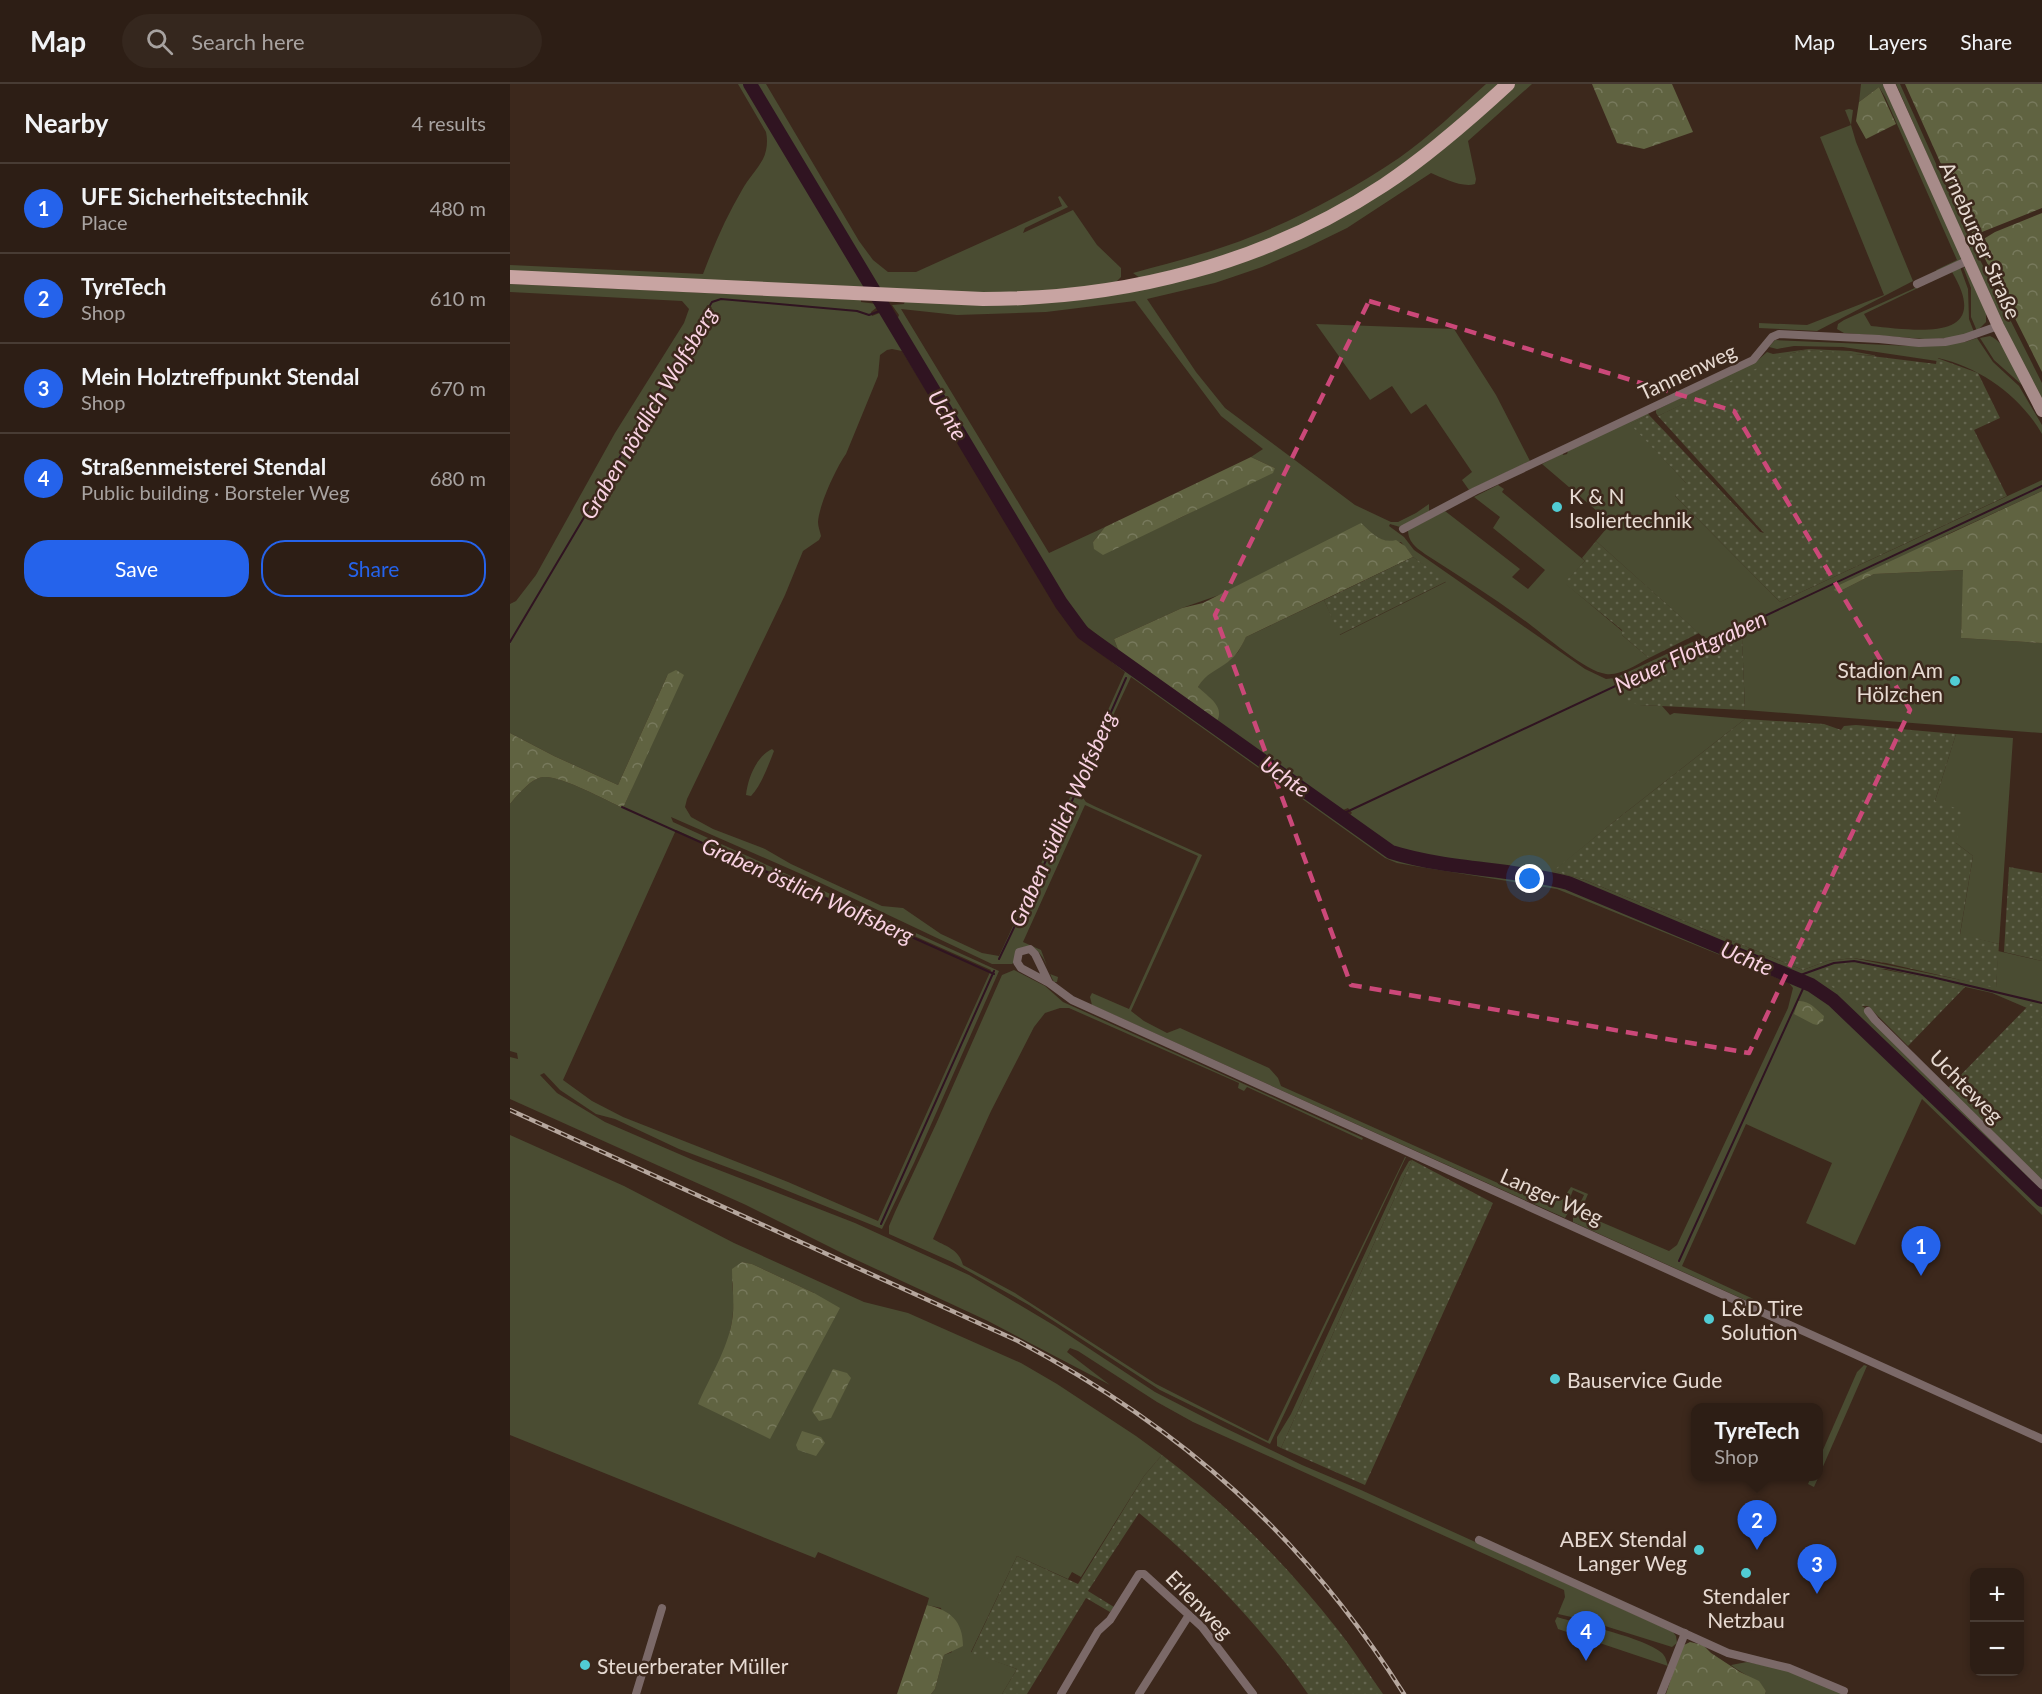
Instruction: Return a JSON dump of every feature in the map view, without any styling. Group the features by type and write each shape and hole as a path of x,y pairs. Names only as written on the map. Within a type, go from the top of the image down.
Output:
{"main road":[{"path":"510,277 867,295 1015,299 1076,295 1159,281 1243,256 1313,226 1385,184 1438,145 1508,84"},
{"name":"Arneburger Straße","path":"1889,84 1998,326 2042,411"}],"street":[{"path":"1917,284 1969,260"},
{"name":"Tannenweg","path":"1403,529 1475,491 1753,360 1766,342 1779,334 1918,343 1945,342 1964,338 1998,326"},
{"name":"Langer Weg","path":"1049,983 1072,1000 2042,1439"},
{"name":"Uchteweg","path":"1868,1011 2042,1185"},
{"path":"1479,1540 1737,1657 1789,1668 1844,1691"},
{"name":"Erlenweg","path":"1061,1694 1098,1631 1110,1620 1139,1574 1144,1574 1202,1627 1253,1694"},
{"path":"636,1694 662,1608"},
{"path":"1139,1694 1189,1615"},
{"path":"1661,1694 1685,1633"}],"highlighted area":[{"path":"1369,301 1734,411 1910,710 1749,1053 1351,985 1215,615"}],"green space":[{"path":"738,84 745,84 868,287 510,274 510,265 703,274 731,210 763,159 766,149 766,132"},
{"path":"756,84 766,84 859,241 873,260 888,272 916,272 1062,206 1058,197 1060,196 1068,207 1025,228 1023,233 1073,210 1097,245 1121,268 1121,277 1114,284 999,295 879,288"},
{"path":"1486,84 1501,84 1417,156 1330,212 1227,257 1140,278 1133,273 1229,245 1317,207 1399,158 1433,132"},
{"path":"1515,84 1532,84 1468,141 1475,184 1459,184 1431,173 1347,228 1306,248 1262,267 1215,283 1147,299 1196,372 1225,408 1355,505 1391,522 1398,522 1429,504 1429,511 1400,527 1390,524 1389,526 1404,537 1414,550 1585,669 1606,679 1615,678 1703,637 1596,541 1611,523 1542,464 1563,453 1563,455 1567,454 1568,451 1647,412 1649,415 1631,424 1687,484 1675,496 1780,602 2042,480 2042,491 1946,535 1838,592 1874,574 1964,570 1961,638 2042,643 2042,733 1745,710 1742,638 1640,705 1662,706 1670,715 1674,713 1745,719 1554,871 1585,880 1803,970 1827,961 1853,958 1996,987 1998,951 2042,961 2042,1003 2033,1001 2027,1008 1992,993 1886,969 1813,974 1865,1008 1865,1012 2042,1190 2042,1215 1922,1099 1855,1245 1806,1223 1832,1163 1746,1124 1682,1266 1760,1302 1754,1304 1573,1222 1584,1195 1573,1190 1570,1198 1575,1201 1565,1218 1092,1005 1090,997 1092,993 1129,1009 1198,856 1085,805 1023,942 1041,950 1047,966 1040,953 1031,947 1012,964 992,964 808,877 671,817 673,822 999,971 914,1163 882,1229 679,1149 615,1119 596,1114 560,1090 544,1073 540,1075 557,1093 605,1122 693,1160 855,1223 969,1275 1055,1326 1155,1392 1302,1465 1673,1632 1677,1643 1672,1647 1589,1621 1558,1614 1565,1597 1564,1590 1193,1422 1157,1402 1078,1351 1070,1348 1067,1352 1110,1385 988,1321 848,1256 746,1205 510,1099 510,1057 518,1059 517,1053 510,1051 510,804 538,778 551,777 623,808 631,790 668,674 618,785 510,733 510,604 516,601 536,575 615,433 684,323 689,309 682,301 510,292 510,284 861,300 861,302 877,304 871,312 872,316 884,313 1069,621 1082,636 1390,855 1430,864 1562,885 1645,919 1646,913 1552,875 1422,857 1391,846 1347,818 1352,813 1348,808 1337,809 1214,722 1217,721 1198,687 1204,676 1229,661 1238,652 1246,637 1324,600 1340,635 1446,582 1413,557 1401,542 1379,539 1182,608 1114,639 1119,652 1080,621 1067,606 897,320 899,315 892,305 904,304 905,301 1044,302 1285,244 1490,107","holes":["1135,301 1221,416 1263,449 1251,457 1275,468 1182,517 1140,536 1093,542 1105,527 1049,553 901,309 957,315 1046,312","887,350 902,351 1068,623 1079,637 1125,672 999,956 982,953 941,934 903,908 882,906 791,864 765,849 713,829 691,817 685,807 785,595 803,551 821,536 818,522 825,497 846,454 878,376 880,355","1131,677 1385,858 1397,863 1557,889 1789,983 1793,988 1788,1008 1677,1245 1669,1251 1580,1213 1588,1194 1571,1187 1562,1200 1557,1200 1546,1198 1519,1186 1500,1184 1281,1086 1278,1078 1269,1068 1180,1028 1167,1033 1144,1021 1131,1011 1202,855 1086,802 1078,791","676,830 991,970 878,1221 788,1182 623,1117 592,1101 563,1080"]},
{"path":"1592,84 1672,84 1693,132 1644,149 1617,143"},
{"path":"1861,84 1883,84 1962,257 1958,263 1937,272 1936,270 1957,260 1885,97 1879,87 1859,102"},
{"path":"1896,84 1900,84 1970,239 1964,238"},
{"path":"1905,84 2042,84 2042,208 1982,232 1972,233"},
{"path":"1879,87 1896,124 1866,139 1856,121 1859,102"},
{"path":"1845,110 1853,110 1851,125"},
{"path":"1851,125 1913,281 1817,331 1759,328 1759,323 1807,325 1884,295 1820,137"},
{"path":"2042,213 2042,372 1977,243 1995,232"},
{"path":"1972,244 2042,383 2042,402 2005,330 1969,248"},
{"path":"1960,267 1968,289 1969,319 1974,332 1950,338 1925,339 1844,333 1837,329 1838,324 1844,320 1917,287 1864,314 1871,326 1927,330 1944,328 1957,322 1964,311 1963,295 1952,272"},
{"path":"1963,267 1968,269 1986,311 1986,322 1977,331 1971,317 1971,288"},
{"path":"1316,324 1454,329 1496,395 1530,461 1469,490 1462,480 1472,472 1426,404 1411,414 1392,386 1370,400"},
{"path":"1990,336 1996,339 2005,350 2022,385 1994,360 1980,338"},
{"path":"1977,338 1993,362 2019,386 2042,425 2042,434 2033,420 2011,396 1984,376 1954,362 1938,358 1937,361 1843,347 1794,346 1777,349 1769,347 1775,340 1911,346 1965,342"},
{"path":"1809,349 1851,351 1878,356 1805,350 1792,353 1658,416 1656,413 1656,410 1757,361 1767,352 1773,354"},
{"path":"1805,350 1936,364 1937,358 1978,373 2000,418 1974,430 2007,496 1780,602 1675,496 1686,483 1630,424 1649,415 1760,532 1764,533 1658,416 1778,358"},
{"path":"1251,457 1275,468 1273,473 1103,555 1094,549 1093,542 1105,527"},
{"path":"1498,485 1504,489 1502,492 1585,561 1565,583 1622,631 1622,635 1649,658 1617,673 1597,672 1575,659 1510,610 1428,556 1412,542 1408,530 1445,511 1520,569 1512,577 1528,589 1545,570 1493,528 1500,517 1474,497"},
{"path":"2042,491 2042,643 1961,638 1963,570 1874,574 1838,592 1834,590 1837,586"},
{"path":"1361,523 1381,539 1396,540 1405,546 1413,557 1246,637 1234,657 1208,675 1198,687 1217,706 1219,716 1217,721 1214,722 1119,652 1114,639 1182,608 1203,603"},
{"path":"1596,541 1699,633 1649,658 1622,635 1622,630 1564,583 1585,561 1582,558"},
{"path":"1413,557 1447,581 1339,635 1324,600"},
{"path":"1742,637 1745,710 1640,705 1628,702 1624,691"},
{"path":"676,670 684,675 623,808 551,777 538,778 510,804 510,733 618,785 668,674"},
{"path":"1745,719 1824,724 1841,730 1844,726 1856,725 1956,734 1935,801 1964,811 1956,843 1973,856 1960,934 1999,944 1996,988 1886,963 1853,958 1827,961 1803,970 1585,880 1553,871"},
{"path":"1956,734 2013,738 1999,944 1960,935 1973,856 1956,843 1935,801"},
{"path":"772,749 774,751 758,786 751,796 746,795 757,763"},
{"path":"2009,867 2042,873 2042,961 2004,952"},
{"path":"1849,963 1965,987 1908,1046 1868,1006 1861,1006 1812,974 1832,966"},
{"path":"1014,970 1045,986 1063,1002 1363,1138 1362,1140 1247,1087 1244,1091 1238,1088 1239,1083 1069,1008 1060,1008 1045,1013 1034,1027 991,1111 933,1239 955,1252 963,1265 1015,1293 1156,1384 1268,1441 1406,1157 1270,1444 1160,1390 1029,1305 952,1262 889,1234 889,1226 895,1212 1002,975"},
{"path":"1050,974 1058,977 1057,982 1054,982"},
{"path":"1798,1001 1809,1003 1824,1016 1823,1021 1817,1025 1794,1014"},
{"path":"2033,1001 2042,1003 2042,1180 1948,1088"},
{"path":"510,1135 624,1186 734,1243 864,1302 908,1313 1021,1363 1057,1384 1162,1455 1144,1476 1081,1577 1072,1572 1068,1579 1017,1556 971,1652 1017,1669 1002,1694 931,1694 935,1689 944,1655 952,1652 941,1608 927,1605 929,1598 818,1552 815,1558 510,1435","holes":["742,1262 752,1264 814,1293 729,1336 734,1302 732,1283"]},
{"path":"1412,1160 1281,1448 1277,1446 1277,1437 1291,1414 1401,1175 1409,1161"},
{"path":"1412,1160 1493,1203 1365,1485 1281,1448"},
{"path":"742,1262 752,1264 814,1293 840,1308 770,1439 698,1404 730,1331 733,1308 732,1269"},
{"path":"1864,1365 1867,1366 1823,1466 1823,1450 1857,1372"},
{"path":"833,1369 847,1373 851,1378 831,1418 819,1421 812,1411"},
{"path":"802,1431 821,1437 825,1443 816,1456 798,1450 796,1445"},
{"path":"1162,1455 1210,1494 1277,1559 1338,1630 1383,1694 1308,1694 1271,1644 1230,1598 1186,1554 1139,1513 1088,1591 1114,1607 1110,1612 1086,1598 1027,1694 1002,1694 1017,1669 971,1653 1017,1556 1078,1584 1144,1476"},
{"path":"1809,1481 1817,1481 1814,1487 1808,1484"},
{"path":"927,1605 942,1610 954,1618 961,1630 963,1646 944,1655 935,1689 931,1694 897,1694"},
{"path":"1557,1617 1612,1632 1654,1647 1665,1657 1668,1666 1558,1629 1555,1621"},
{"path":"1690,1642 1703,1645 1740,1672 1759,1681 1766,1691 1765,1694 1666,1694 1680,1651"},
{"path":"1747,1662 1783,1669 1848,1694 1765,1694 1766,1691 1758,1683 1731,1665"}],"waterway":[{"name":"Uchte","path":"750,84 1061,603 1083,633 1391,852 1435,862 1524,874 1568,883 1811,985 1833,1000 2042,1200"},
{"name":"Graben nördlich Wolfsberg","path":"510,642 712,302 721,299 857,311 869,315 885,309"},
{"name":"Neuer Flottgraben","path":"1338,816 2042,486"},
{"name":"Graben südlich Wolfsberg","path":"999,959 1043,867 1126,678"},
{"name":"Graben östlich Wolfsberg","path":"622,807 994,974"},
{"path":"1795,977 1834,963 1854,961 2042,1003"},
{"name":"Graben südlich Wolfsberg","path":"881,1224 994,971"},
{"path":"1679,1261 1806,982"}],"railway":[{"path":"510,1110 1018,1341 1078,1375 1134,1411 1235,1491 1281,1536 1325,1585 1365,1637 1404,1694"}],"place":[{"name":"K & N Isoliertechnik","path":"1557,507"},
{"name":"Stadion Am Hölzchen","path":"1955,681"},
{"name":"UFE Sicherheitstechnik","path":"1921,1276"},
{"name":"L&D Tire Solution","path":"1709,1319"},
{"name":"Bauservice Gude","path":"1555,1379"},
{"name":"ABEX Stendal Langer Weg","path":"1699,1550"},
{"name":"TyreTech","path":"1757,1550"},
{"name":"Stendaler Netzbau","path":"1746,1573"},
{"name":"Mein Holztreffpunkt Stendal","path":"1817,1594"},
{"name":"Straßenmeisterei Stendal","path":"1586,1661"},
{"name":"Steuerberater Müller","path":"585,1665"}]}
